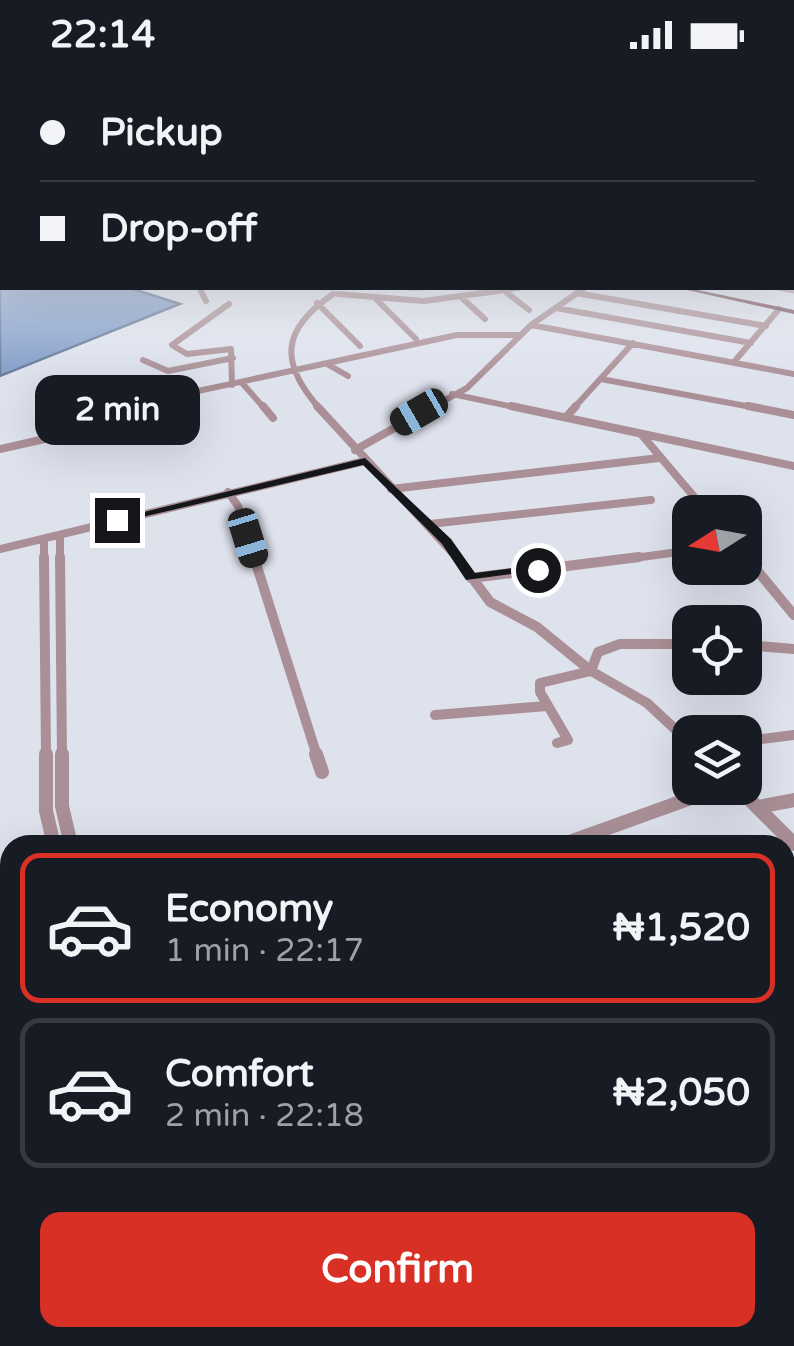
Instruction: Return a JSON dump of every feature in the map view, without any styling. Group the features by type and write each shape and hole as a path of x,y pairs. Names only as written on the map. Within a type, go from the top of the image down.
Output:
{"main road":[{"path":"691,290 794,312"}],"street":[{"path":"199,290 206,301"},
{"path":"513,290 463,299 375,298 344,291 321,297 293,333 290,358 294,371 300,386 391,489 430,524 492,604 537,627 591,671 647,702 672,725"},
{"path":"355,450 467,388 531,325 581,290"},
{"path":"506,292 529,310"},
{"path":"576,294 766,326"},
{"path":"321,297 360,346"},
{"path":"375,298 416,339"},
{"path":"463,299 486,319"},
{"path":"229,304 172,346 187,354 228,348 233,358 232,384"},
{"path":"556,308 751,343"},
{"path":"734,362 779,308"},
{"path":"531,325 794,374"},
{"path":"198,391 457,334 521,336"},
{"path":"566,417 633,343"},
{"path":"142,360 168,372 233,358"},
{"path":"327,364 348,376"},
{"path":"601,379 794,415"},
{"path":"242,383 273,418"},
{"path":"452,394 794,466"},
{"path":"641,434 692,495"},
{"path":"0,448 49,438 87,441"},
{"path":"391,489 659,458"},
{"path":"0,549 44,542 228,492 365,461"},
{"path":"228,492 238,506 322,772"},
{"path":"430,524 651,500"},
{"path":"60,538 62,806 69,835"},
{"path":"44,542 46,811 52,835"},
{"path":"471,578 671,553"},
{"path":"762,576 794,615"},
{"path":"591,671 598,652 620,644 672,644"},
{"path":"762,646 794,649"},
{"path":"557,742 568,740 540,683 546,678 591,671"},
{"path":"435,715 548,706"},
{"path":"762,739 793,736"},
{"path":"758,807 794,800"},
{"path":"586,835 672,805"},
{"path":"758,807 785,835"}],"water":[{"path":"0,290 136,290 180,304 0,376"}],"route":[{"path":"117,520 365,461 446,542 471,578 538,570"}]}
